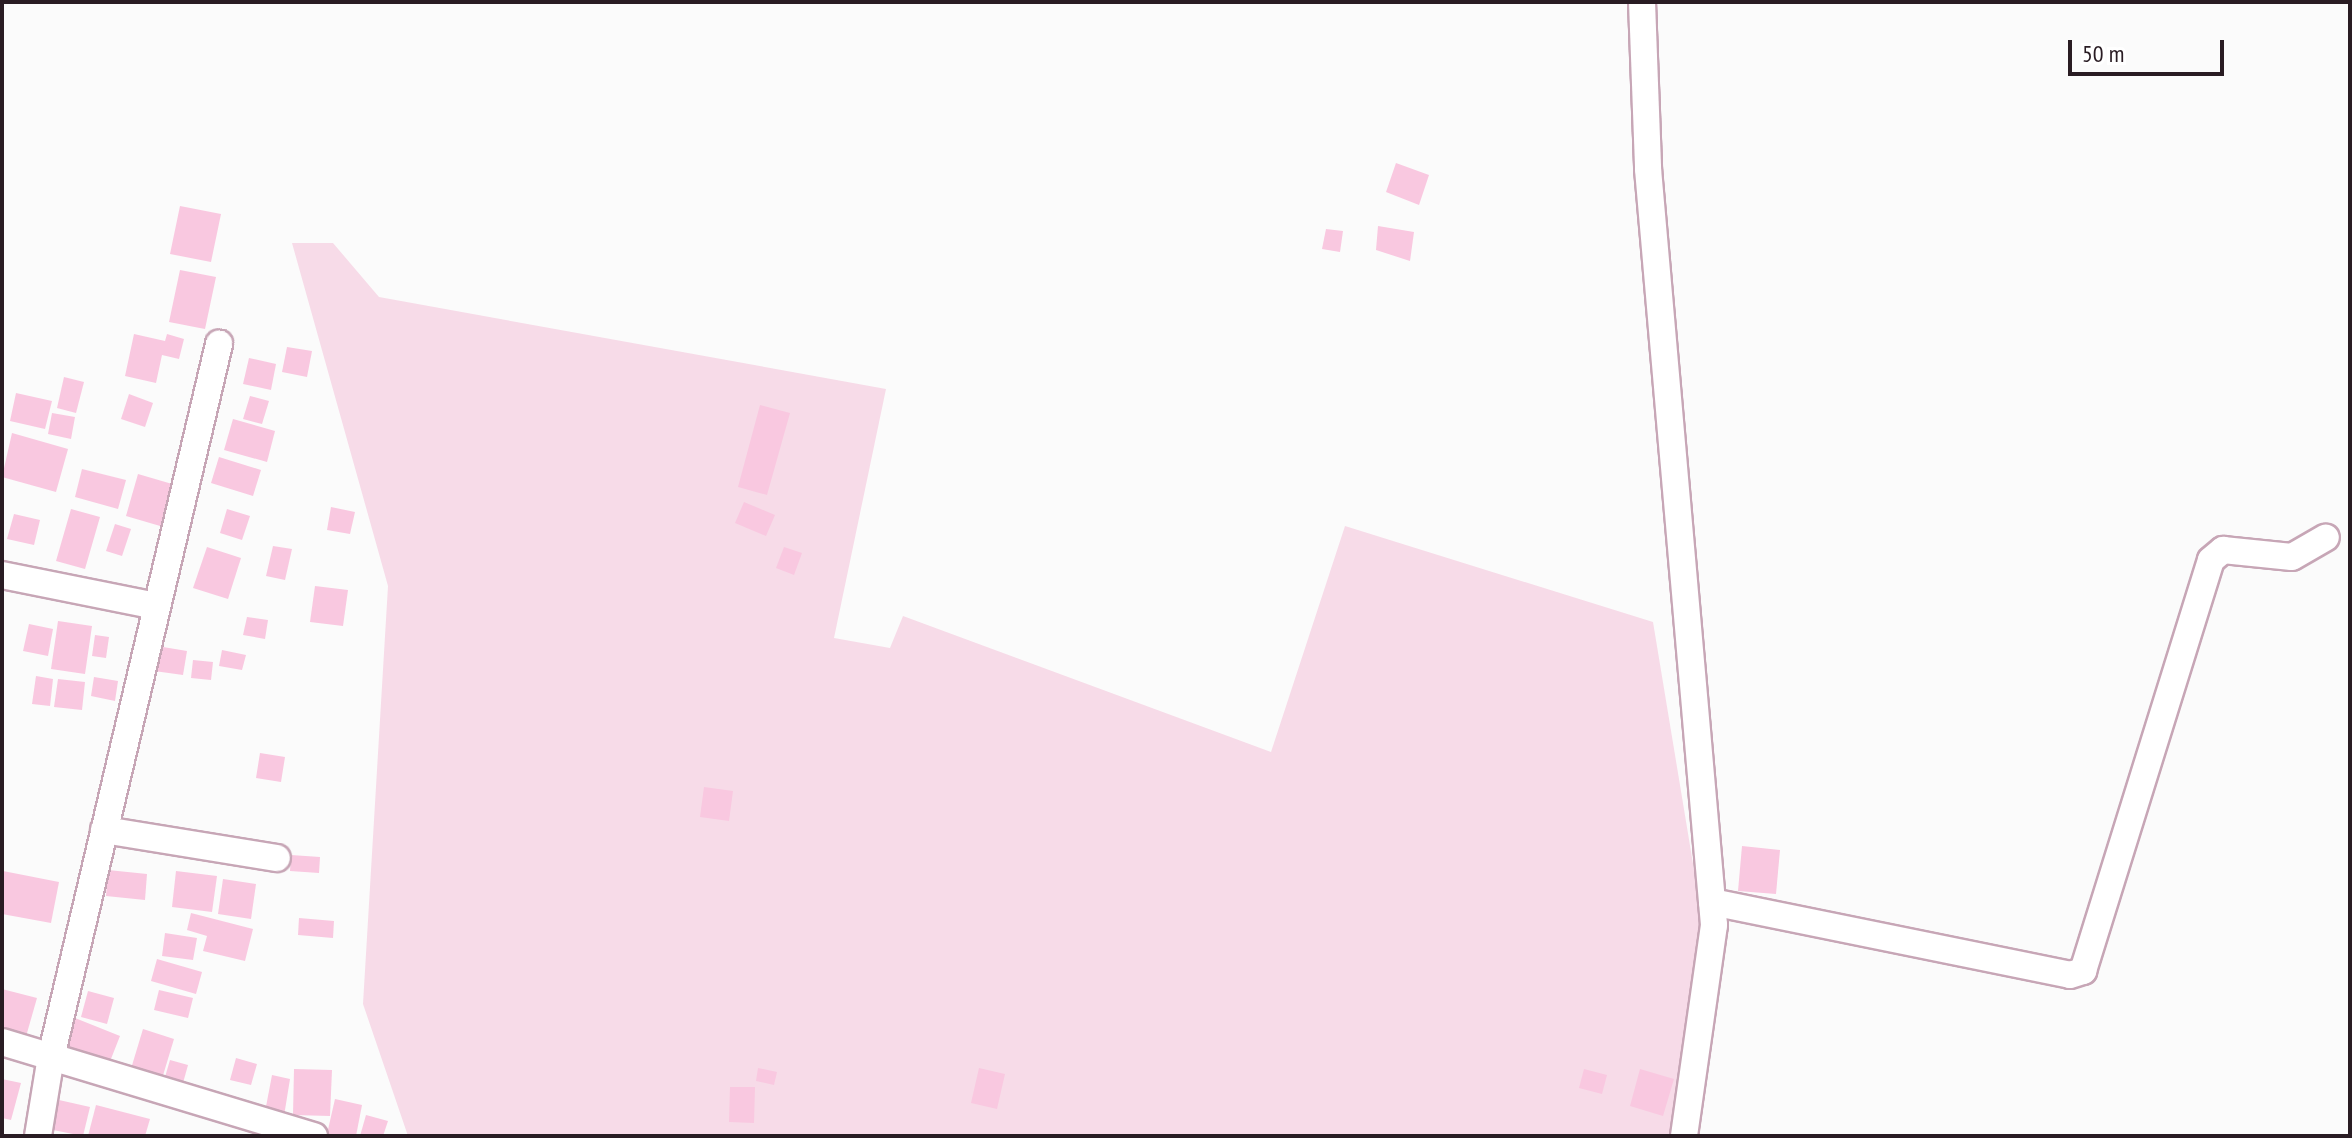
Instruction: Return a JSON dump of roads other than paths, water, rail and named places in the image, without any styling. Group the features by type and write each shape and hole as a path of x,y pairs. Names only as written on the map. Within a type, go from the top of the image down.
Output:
{"street":[{"path":"1642,2 1648,169 1714,925 1684,1136"},
{"path":"38,1136 51,1057 219,344"},
{"path":"1712,902 2070,975 2083,971 2211,560 2223,550 2292,557 2326,537"},
{"path":"2,575 156,606"},
{"path":"104,830 277,858"},
{"path":"2,1042 314,1136"}]}
